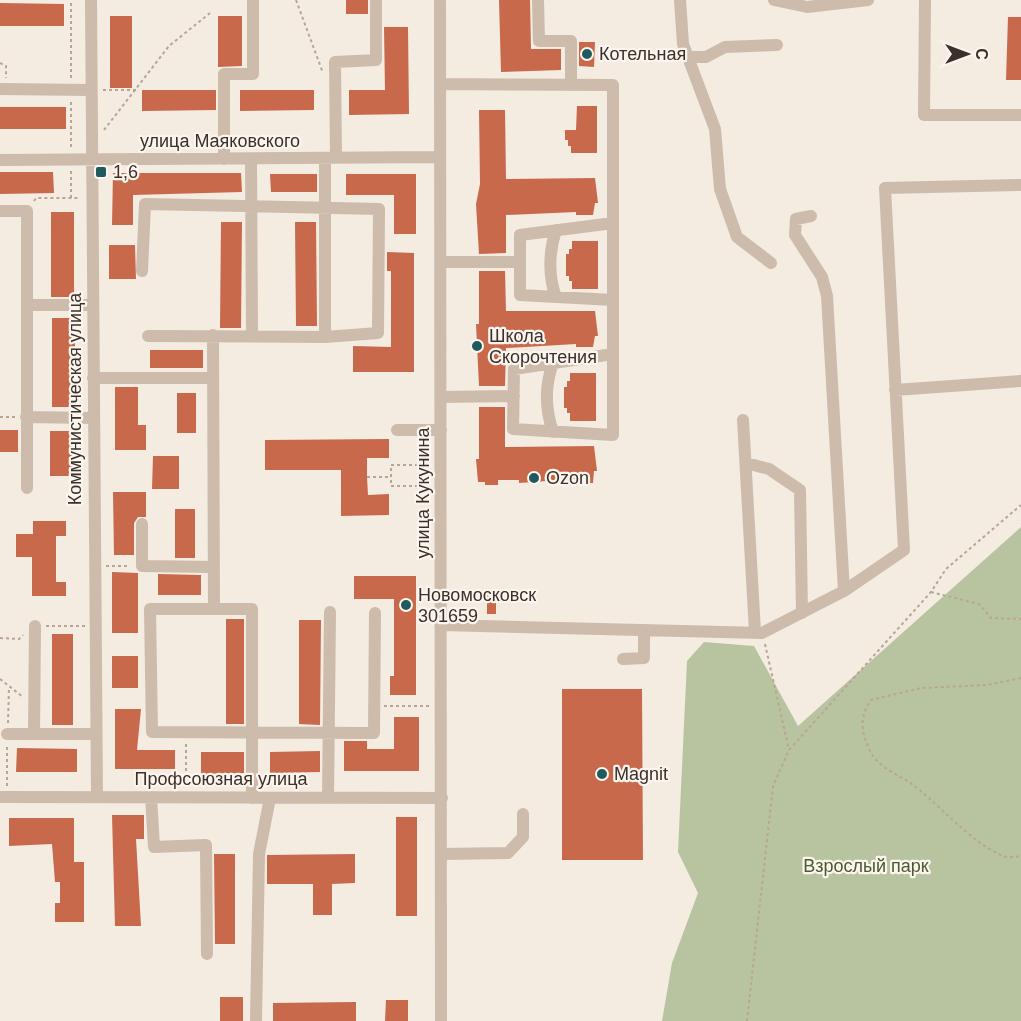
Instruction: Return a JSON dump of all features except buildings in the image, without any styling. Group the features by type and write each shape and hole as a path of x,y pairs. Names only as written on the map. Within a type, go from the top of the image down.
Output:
{"street":[{"name":"Коммунистическая улица","path":"91,0 97,797"},
{"path":"225,159 224,74 253,74 253,0"},
{"path":"325,337 325,208 331,158 335,62 376,60 376,0"},
{"name":"улица Кукунина","path":"440,0 441,1021"},
{"path":"538,0 539,41 571,41 571,85"},
{"path":"680,0 683,44 715,129 720,189 737,237 771,263"},
{"path":"774,0 807,7 868,0"},
{"path":"925,0 924,115 1021,115"},
{"path":"688,57 706,57 725,47 777,45"},
{"path":"440,84 613,85 613,223 613,300 613,354 613,435 513,429 514,369 613,354"},
{"path":"3,89 91,90"},
{"name":"улица Маяковского","path":"0,160 91,153 225,159 440,157"},
{"path":"251,159 252,335"},
{"path":"441,625 759,633 844,591 904,550 885,188 1021,185"},
{"path":"141,271 145,204 379,209 378,333 325,337 148,336"},
{"path":"0,211 27,211 27,488"},
{"path":"811,216 796,219 795,236 822,278 827,296 844,591"},
{"path":"613,223 520,235 520,295 613,300"},
{"path":"556,230 551,245 551,283 556,297"},
{"path":"441,262 520,262"},
{"path":"27,305 92,305"},
{"path":"213,335 214,609"},
{"path":"553,363 548,378 548,417 553,432"},
{"path":"93,378 213,378"},
{"path":"896,390 1021,381"},
{"path":"441,397 514,396"},
{"path":"26,417 93,418"},
{"path":"743,420 759,633"},
{"path":"397,430 441,430"},
{"path":"746,463 769,470 800,490 802,613"},
{"path":"142,524 142,566 213,567"},
{"path":"252,798 253,733 252,609 150,609 152,732 253,733 374,732 375,613"},
{"path":"328,798 330,612"},
{"path":"34,734 35,626"},
{"path":"623,659 644,658 644,630"},
{"path":"7,734 96,734"},
{"name":"Профсоюзная улица","path":"0,797 442,798"},
{"path":"151,797 154,847 206,845 207,954"},
{"path":"256,1021 259,854 270,798"},
{"path":"442,854 508,853 523,837 523,814"}],"path":[{"path":"296,0 323,75"},
{"path":"91,153 169,46 210,13"},
{"path":"0,63 6,66 3,89"},
{"path":"91,90 136,90"},
{"path":"27,211 36,198 92,198"},
{"path":"0,417 26,417"},
{"path":"424,465 391,465 391,486 424,486"},
{"path":"368,477 391,477"},
{"path":"747,1021 773,786 789,750 931,592 946,569 1021,505"},
{"path":"94,566 142,566"},
{"path":"931,592 979,604 990,618 1021,619"},
{"path":"0,638 19,639 35,626 94,626"},
{"path":"759,633 789,750"},
{"path":"1021,678 987,685 921,688 871,700 862,713 863,730 871,753 886,770 910,783 958,825 1004,857 1021,856"},
{"path":"0,679 35,706"},
{"path":"375,706 442,706"},
{"path":"186,732 186,797"}],"green space":[{"name":"Взрослый парк","path":"1021,527 1021,1021 662,1021 672,963 698,893 678,852 687,661 704,642 754,646 798,726"}],"place":[{"name":"Котельная","path":"587,54"},
{"name":"1,6","path":"101,172"},
{"name":"Школа Скорочтения","path":"477,346"},
{"name":"Ozon","path":"534,478"},
{"name":"Новомосковск 301659","path":"406,605"},
{"name":"Magnit","path":"602,774"}]}
